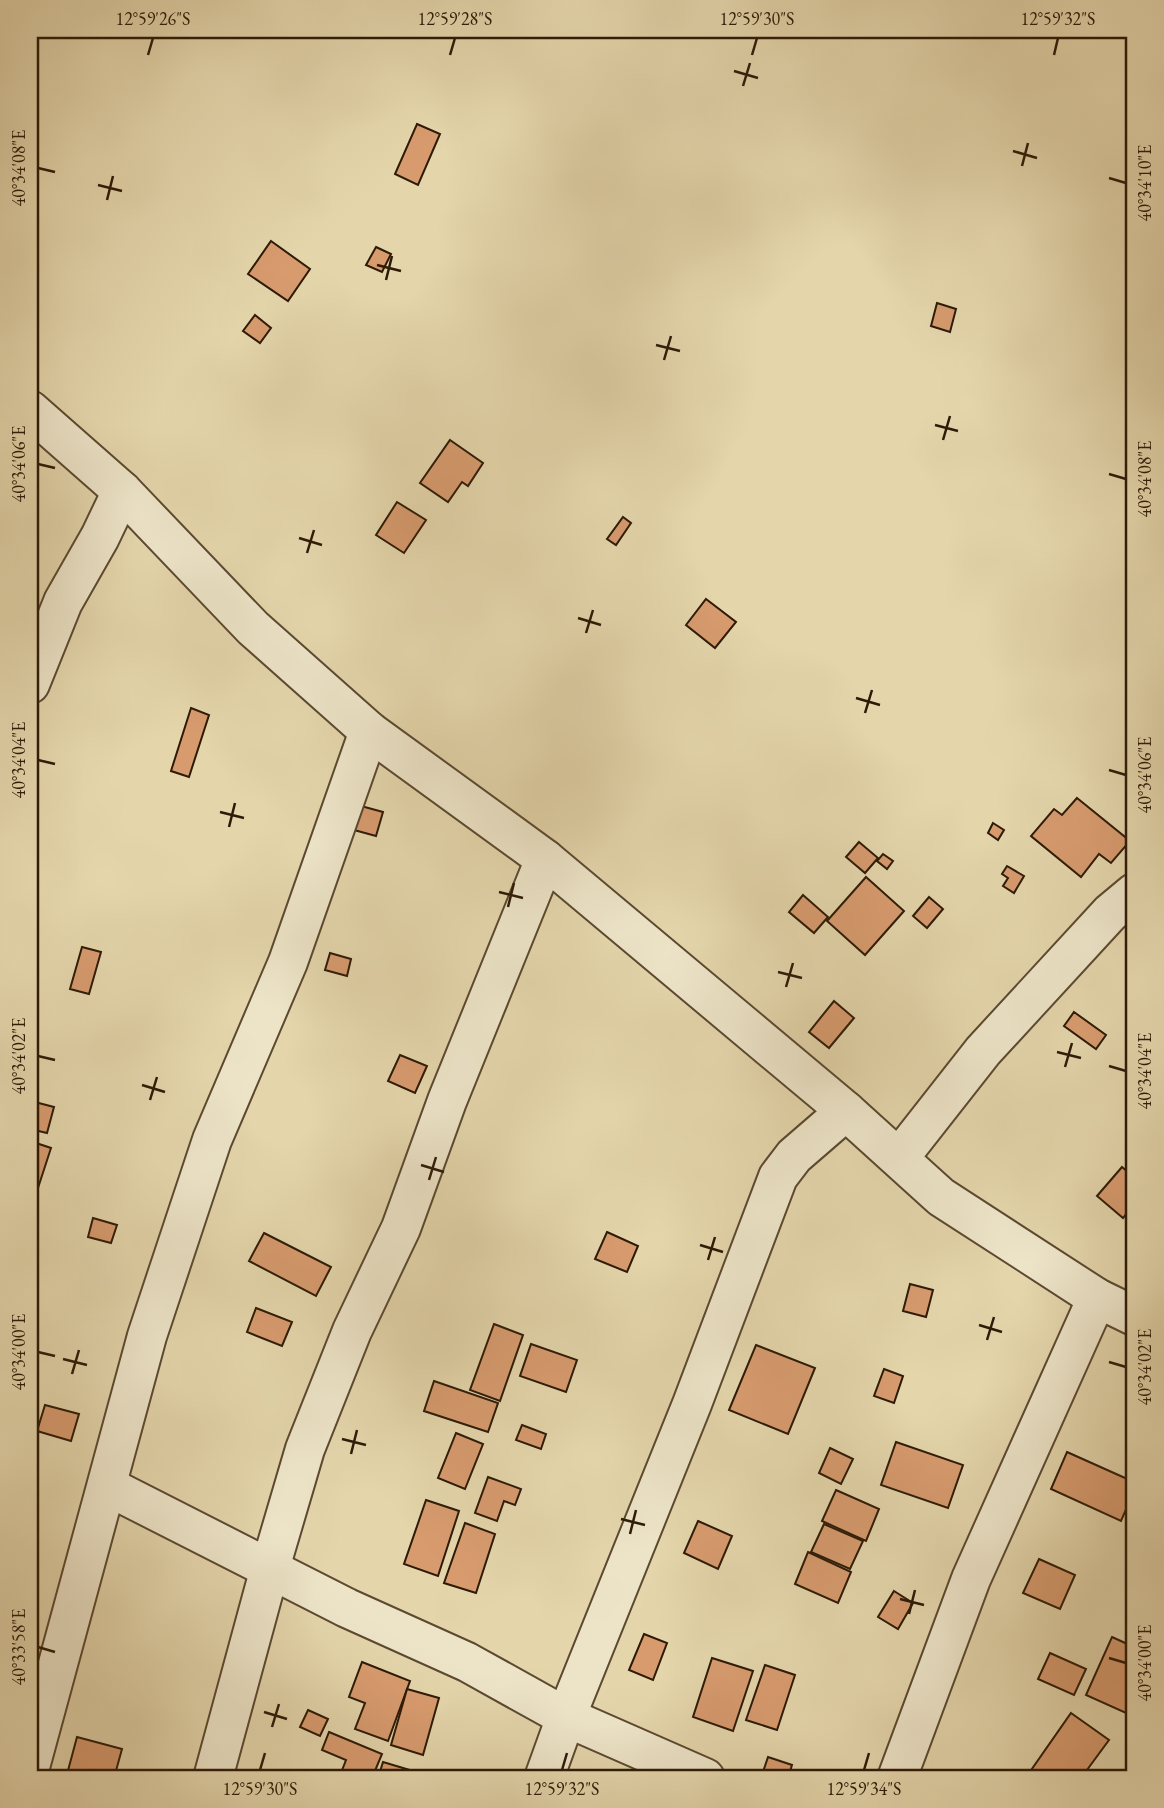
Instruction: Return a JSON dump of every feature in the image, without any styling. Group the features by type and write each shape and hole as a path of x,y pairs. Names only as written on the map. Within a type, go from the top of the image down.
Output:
{"street":[{"path":"30,410 122,491 253,628 369,731 545,859 846,1111 941,1197 1097,1298 1134,1316"},
{"path":"30,684 37,641 100,537 122,491"},
{"path":"30,1768 147,1336 212,1140 288,962 369,731"},
{"path":"213,1778 270,1568 310,1437 352,1331 401,1228 447,1101 545,859"},
{"path":"899,1158 983,1051 1110,913 1134,893"},
{"path":"544,1778 692,1405 778,1177 794,1156 846,1111"},
{"path":"897,1778 971,1579 1097,1298"},
{"path":"107,1486 347,1608 467,1662 566,1717 705,1778"}],"building":[{"path":"417,124 440,134 418,185 395,174"},
{"path":"271,241 310,269 288,301 248,274"},
{"path":"376,247 391,254 382,272 366,265"},
{"path":"937,303 956,309 950,332 931,326"},
{"path":"255,315 271,328 260,343 243,331"},
{"path":"450,440 483,463 468,486 462,482 448,502 420,483"},
{"path":"397,502 426,520 404,553 376,535"},
{"path":"623,517 631,523 616,545 607,539"},
{"path":"706,599 736,622 715,648 686,625"},
{"path":"191,708 209,715 189,777 171,771"},
{"path":"1077,798 1130,841 1111,863 1099,854 1081,877 1031,836 1054,809 1062,815"},
{"path":"361,806 383,812 376,836 354,830"},
{"path":"993,823 1004,830 998,840 988,833"},
{"path":"859,842 878,858 865,873 846,857"},
{"path":"883,854 893,861 887,869 877,861"},
{"path":"1007,866 1024,876 1014,893 1003,886 1008,878 1002,874"},
{"path":"866,877 904,911 865,955 827,921"},
{"path":"803,895 828,917 814,933 789,912"},
{"path":"929,897 943,909 927,928 913,916"},
{"path":"82,947 101,952 89,994 70,989"},
{"path":"330,953 351,959 347,976 325,970"},
{"path":"834,1001 854,1018 829,1048 809,1032"},
{"path":"1074,1012 1106,1035 1096,1049 1064,1026"},
{"path":"400,1055 427,1066 415,1093 388,1081"},
{"path":"31,1101 54,1107 47,1133 30,1129"},
{"path":"30,1141 51,1148 38,1188 30,1185"},
{"path":"1122,1167 1134,1177 1134,1204 1123,1218 1097,1196"},
{"path":"93,1218 117,1225 111,1243 88,1237"},
{"path":"607,1232 638,1246 627,1272 595,1259"},
{"path":"264,1233 331,1267 316,1296 249,1261"},
{"path":"910,1284 933,1290 926,1317 903,1311"},
{"path":"256,1308 292,1322 282,1346 247,1332"},
{"path":"494,1324 523,1335 500,1401 470,1390"},
{"path":"531,1344 577,1360 566,1392 520,1376"},
{"path":"756,1345 815,1368 788,1434 729,1410"},
{"path":"884,1369 903,1376 894,1403 874,1396"},
{"path":"434,1381 498,1403 488,1432 424,1411"},
{"path":"45,1405 79,1414 71,1441 37,1431"},
{"path":"522,1425 546,1434 541,1449 516,1440"},
{"path":"456,1433 483,1444 465,1489 438,1478"},
{"path":"896,1442 963,1465 948,1508 881,1485"},
{"path":"830,1448 853,1459 841,1484 819,1473"},
{"path":"1067,1452 1134,1482 1134,1491 1121,1521 1051,1489"},
{"path":"488,1477 521,1489 515,1505 504,1501 497,1521 475,1513"},
{"path":"836,1490 879,1509 866,1541 822,1521"},
{"path":"426,1500 459,1511 438,1576 404,1564"},
{"path":"698,1521 732,1536 718,1569 684,1553"},
{"path":"465,1523 495,1534 476,1593 444,1583"},
{"path":"824,1524 863,1541 850,1569 811,1552"},
{"path":"808,1552 851,1572 838,1603 795,1584"},
{"path":"1039,1559 1075,1575 1060,1609 1023,1593"},
{"path":"894,1591 913,1603 898,1629 878,1617"},
{"path":"644,1634 667,1643 653,1680 629,1670"},
{"path":"1112,1637 1134,1647 1134,1695 1126,1713 1086,1695"},
{"path":"1050,1653 1086,1669 1074,1695 1038,1679"},
{"path":"712,1658 753,1671 733,1731 693,1717"},
{"path":"362,1662 410,1681 388,1741 355,1729 365,1703 349,1697"},
{"path":"765,1665 795,1675 777,1730 746,1720"},
{"path":"407,1689 439,1698 423,1755 391,1745"},
{"path":"308,1710 328,1719 320,1736 300,1727"},
{"path":"1071,1713 1109,1740 1081,1778 1030,1778 1027,1776"},
{"path":"329,1732 382,1754 372,1778 339,1778 346,1760 322,1750"},
{"path":"77,1737 122,1749 114,1778 66,1778"},
{"path":"768,1757 792,1765 788,1778 761,1778"},
{"path":"383,1762 413,1771 411,1778 378,1778"}]}
